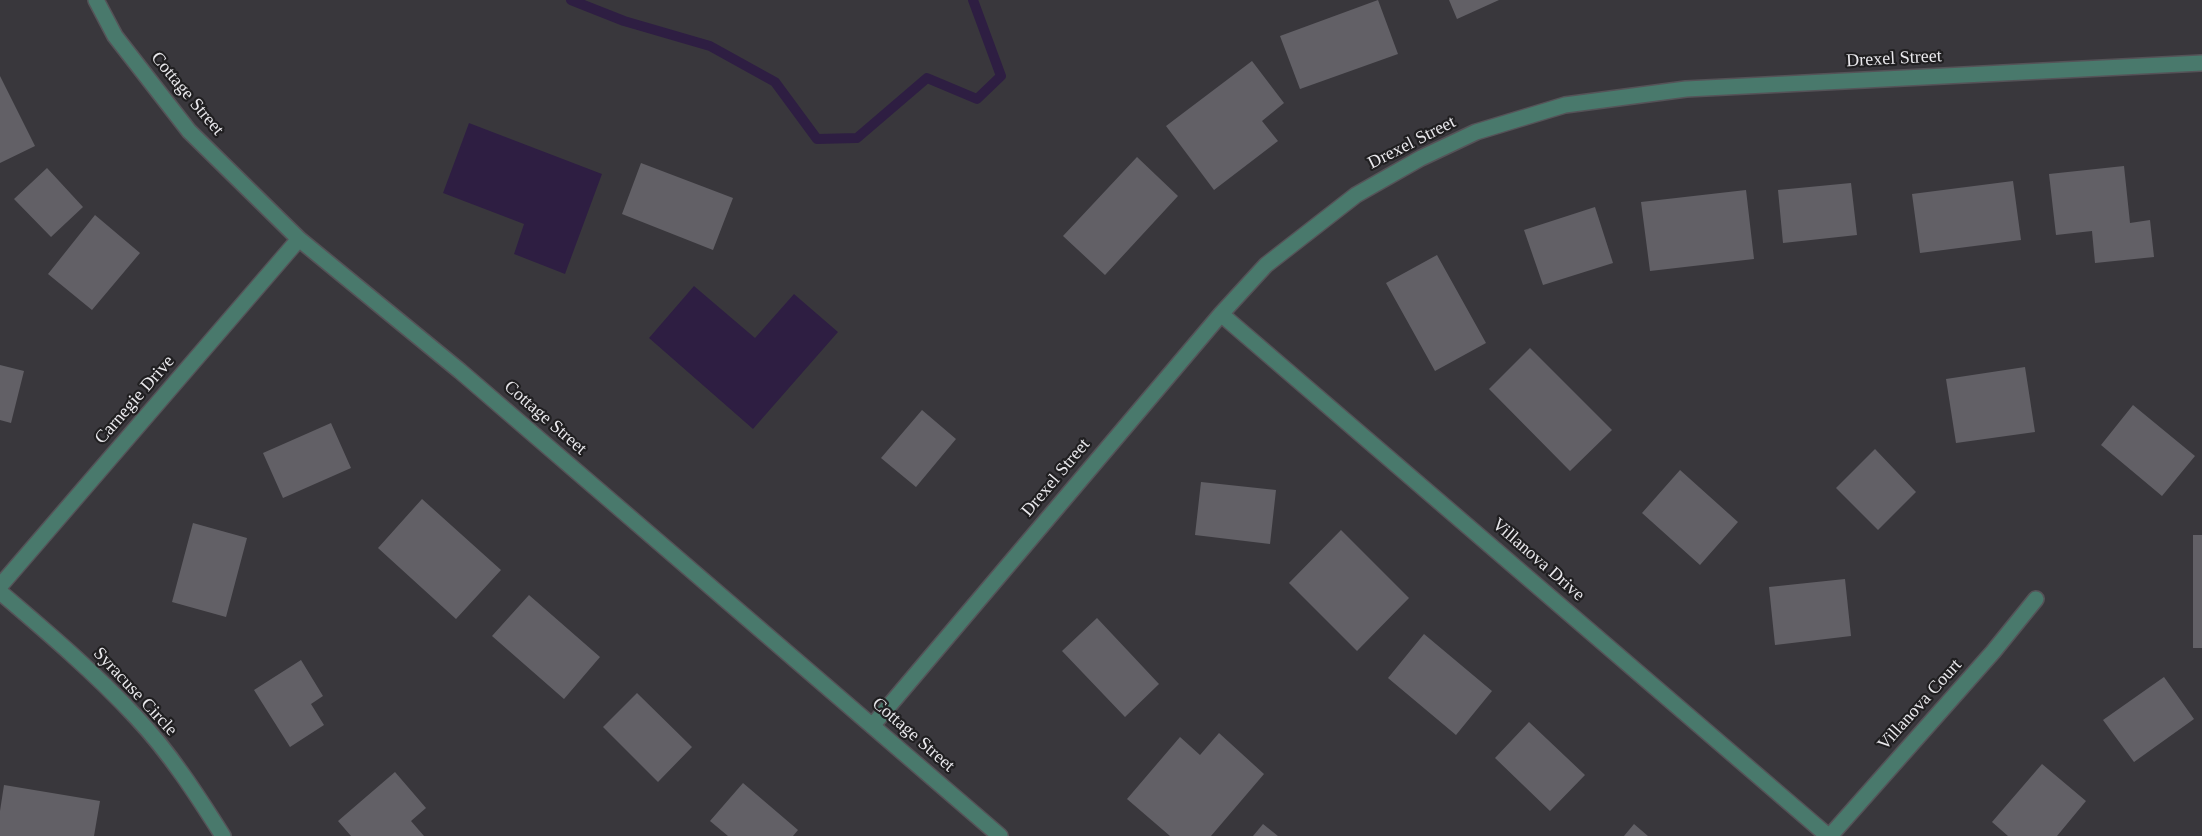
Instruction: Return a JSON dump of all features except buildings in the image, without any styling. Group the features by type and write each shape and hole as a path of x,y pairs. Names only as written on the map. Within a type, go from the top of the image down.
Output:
{"street":[{"name":"Cottage Street","path":"96,0 115,36 189,131 299,239 460,371 1000,836"},
{"name":"Drexel Street","path":"872,726 1221,314 1266,265 1356,195 1421,158 1476,132 1565,105 1686,88 2202,63"},
{"name":"Carnegie Drive","path":"0,586 299,239"},
{"name":"Villanova Drive","path":"1221,314 1829,836"},
{"name":"Syracuse Circle","path":"0,592 75,656 137,718 184,775 223,836"},
{"name":"Villanova Court","path":"1829,836 1993,652 2036,598"}],"shaded area":[{"path":"469,123 602,174 565,274 514,254 524,224 443,193"},
{"path":"694,286 755,338 794,294 838,332 753,429 649,338"}],"waterway":[{"path":"571,0 624,21 710,46 775,82 817,139 857,138 927,78 977,99 1001,76 973,0"}]}
